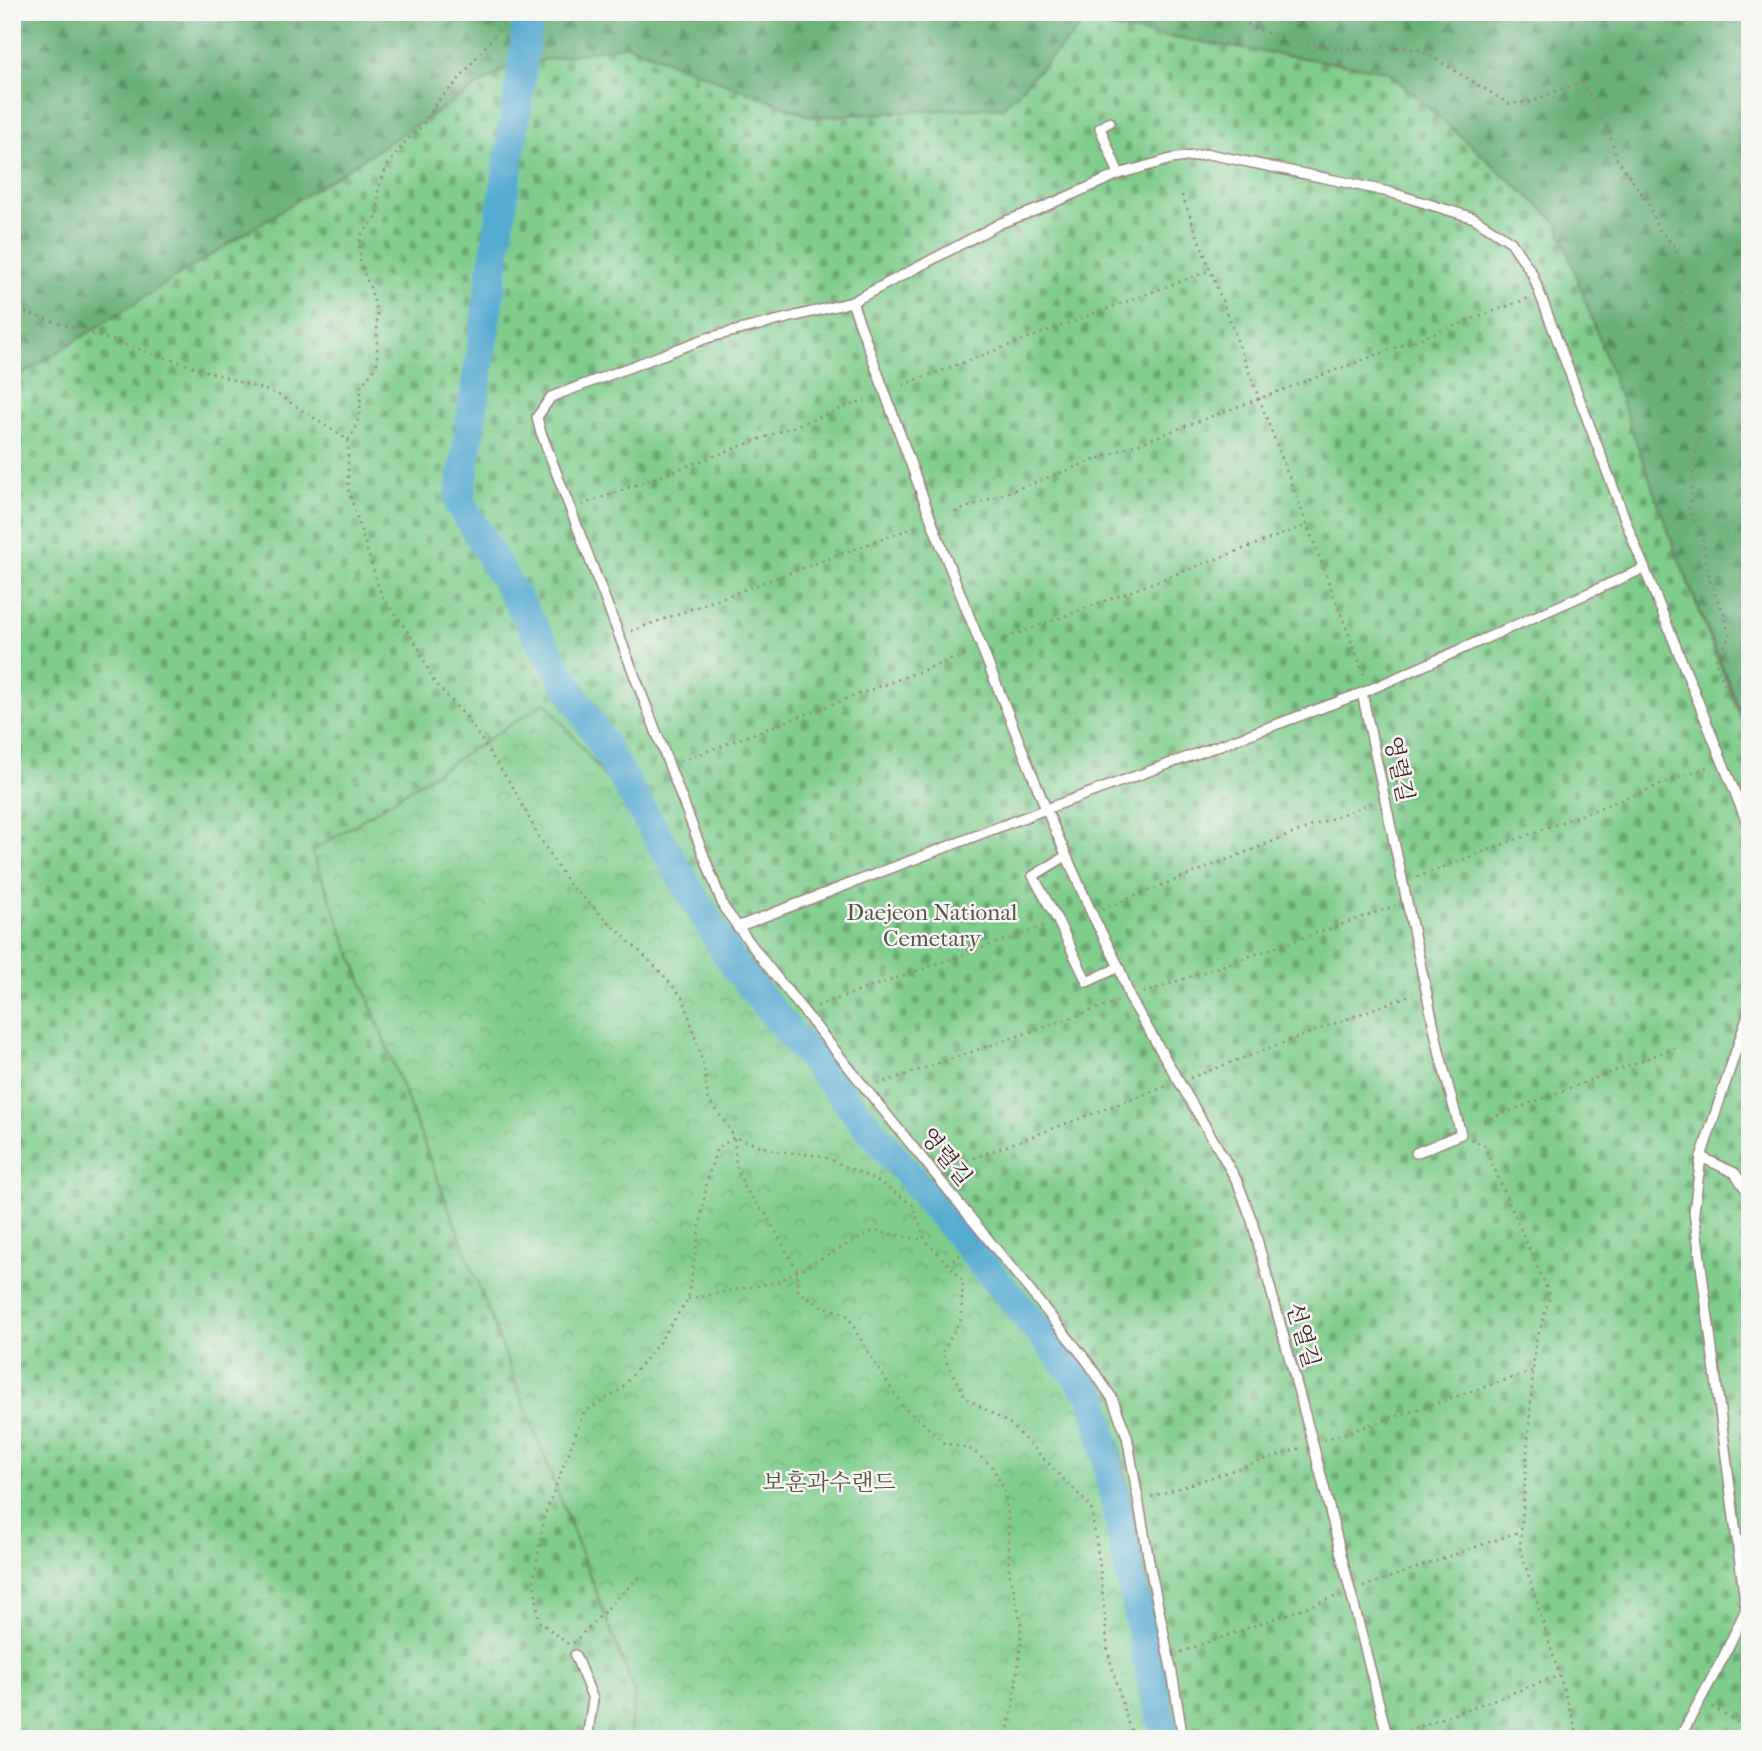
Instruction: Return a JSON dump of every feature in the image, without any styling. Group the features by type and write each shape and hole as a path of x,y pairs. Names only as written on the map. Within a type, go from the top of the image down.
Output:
{"lane":[{"path":"1110,122 1100,128 1119,174"},
{"path":"1066,856 1033,876 1087,982 1119,967 1092,914 1046,809 933,525 852,302 1001,223 1119,174 1171,159 1209,154 1389,192 1474,218 1511,242 1532,273 1750,831"},
{"name":"영렬길","path":"852,302 707,338 551,397 537,417 570,510 724,908 1087,1361 1112,1398 1127,1436 1183,1739"},
{"path":"737,927 1046,809 1362,693 1645,568"},
{"name":"영렬길","path":"1362,693 1440,1055 1461,1134"},
{"name":"선열길","path":"1119,967 1130,998 1238,1183 1252,1221 1314,1444 1388,1738"},
{"path":"1679,1739 1746,1609 1694,1212 1701,1157 1750,1008"},
{"path":"1416,1153 1461,1134"},
{"path":"1701,1157 1735,1172 1744,1187 1750,1189"},
{"path":"575,1655 593,1699 587,1739"}],"path":[{"path":"513,12 387,166 378,190 378,216 360,236 360,263 377,312 377,366 361,386 360,412 355,430 348,440 348,489 380,594 417,645 435,682 466,717 514,789 538,837 568,883 657,968 684,999 704,1067 708,1100 734,1137 736,1165 744,1188 767,1216 797,1270 798,1290 819,1305 846,1314 904,1408 944,1443 972,1450 992,1466 1004,1489 1008,1515 1009,1573 1021,1625 1020,1653 1006,1739"},
{"path":"1240,12 1249,26 1260,31 1338,49 1392,46 1420,50 1508,104 1534,101 1583,83 1609,132 1617,159 1648,202 1657,227 1675,247 1684,271 1679,297 1681,327 1709,403 1695,455 1689,510 1701,533 1711,586 1723,611 1730,636 1715,660 1724,684 1750,684"},
{"path":"1182,195 1364,675"},
{"path":"904,385 1211,270"},
{"path":"955,512 1536,295"},
{"path":"12,308 277,394 348,440"},
{"path":"570,510 865,400"},
{"path":"1006,638 1307,525"},
{"path":"618,636 915,527"},
{"path":"668,765 965,654"},
{"path":"1417,877 1710,766"},
{"path":"1092,914 1386,797"},
{"path":"804,1010 1058,921"},
{"path":"1484,1121 1677,1046"},
{"path":"1461,1134 1484,1145 1550,1296 1535,1345 1520,1548 1579,1739"},
{"path":"734,1137 776,1151 822,1156 878,1181 913,1205 925,1240 963,1280 961,1319 942,1353 966,1398 1010,1424 1091,1507 1108,1652 1127,1721 1135,1739"},
{"path":"639,1577 571,1646 539,1621 534,1579 544,1517 584,1412 620,1390 658,1344 688,1298 707,1181 716,1150 734,1137"},
{"path":"688,1298 776,1282 873,1231 925,1240"},
{"path":"947,1264 975,1243"},
{"path":"1139,1502 1533,1371"},
{"path":"1388,1738 1559,1676"},
{"path":"1700,1700 1750,1730"}],"green space":[{"path":"12,12 1750,12 1750,736 1674,547 1084,24 1004,107 812,117 627,45 12,1739"},
{"name":"Daejeon National Cemetary","path":"1084,24 1387,71 1557,222 1674,547 1750,742 1750,1739 12,1739 12,381 508,67 627,45 812,117 1003,107"},
{"name":"보훈과수랜드","path":"546,702 863,1105 1118,1439 1168,1680 1171,1739 629,1739 635,1693 312,852"}],"waterway":[{"path":"529,12 459,502 735,967 1094,1397 1166,1739"}]}
